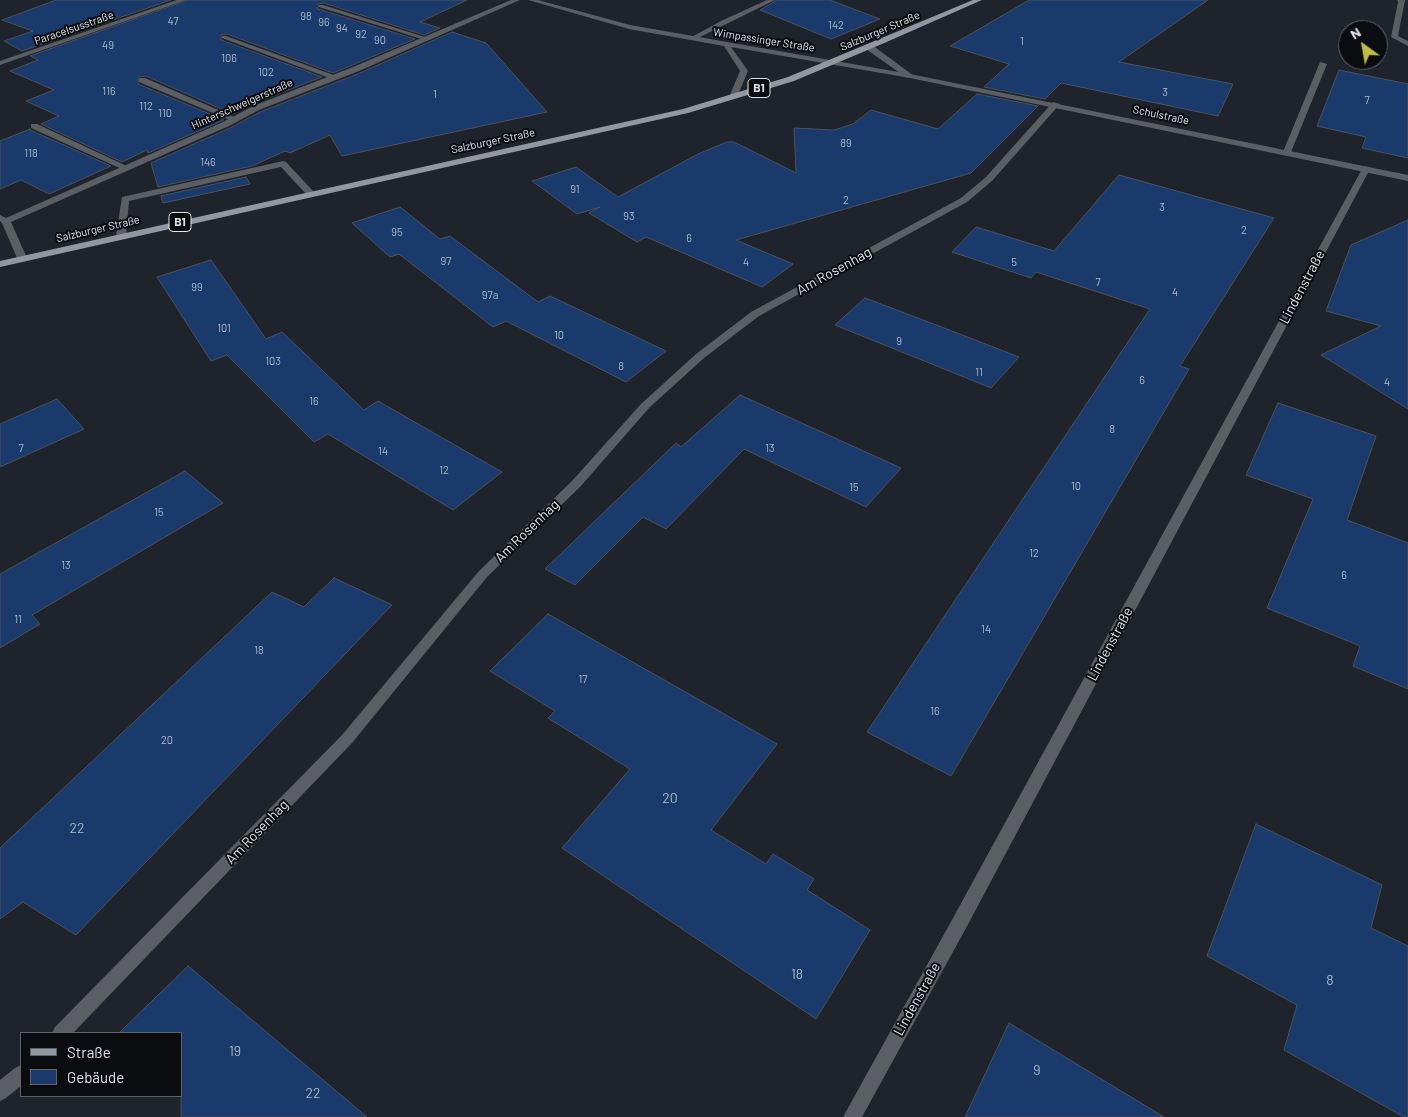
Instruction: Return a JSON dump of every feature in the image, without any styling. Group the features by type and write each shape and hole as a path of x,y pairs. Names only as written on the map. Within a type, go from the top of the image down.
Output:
{"main road":[{"name":"Salzburger Straße","path":"0,264 121,235 685,111 791,79 979,0"}],"street":[{"name":"Paracelsusstraße","path":"0,64 183,0"},
{"name":"Hinterschweigerstraße","path":"22,258 3,220 127,168 256,108 335,77 517,0"},
{"name":"Wimpassinger Straße","path":"531,0 614,24 728,46 832,63"},
{"name":"Wimpassinger Straße","path":"692,39 772,0"},
{"path":"1400,0 1402,0 1394,36 1408,44"},
{"path":"320,6 427,38"},
{"path":"224,37 335,77"},
{"path":"728,46 744,70 733,96"},
{"name":"Schulstraße","path":"869,47 910,76"},
{"name":"Schulstraße","path":"832,63 1056,104 1408,178"},
{"path":"1288,152 1323,64"},
{"path":"142,80 235,119"},
{"name":"Am Rosenhag","path":"62,1032 346,739 483,574 576,484 645,406 700,356 754,314 964,200 989,179 1056,104"},
{"path":"34,126 127,168"},
{"path":"121,235 124,199 283,164 310,193"},
{"name":"Lindenstraße","path":"852,1117 1004,840 1366,169"},
{"path":"0,1092 20,1075"}],"building":[{"path":"56,0 171,0 22,51 4,41 33,31 2,20"},
{"path":"188,0 467,0 420,22 440,28 424,35 324,3 318,4 318,9 415,39 333,73 227,34 221,35 221,40 322,77 252,104 233,114 146,76 138,77 138,84 224,120 148,153 147,150 122,162 41,124 59,116 26,101 54,90 10,71 38,60 30,56"},
{"path":"777,0 830,0 880,19 831,39 760,10"},
{"path":"1029,0 1208,0 1119,62 1233,84 1218,116 1061,83 1045,99 984,87 1009,64 950,46"},
{"path":"452,32 486,43 547,112 342,156 330,135 290,153 285,151 252,166 158,187 151,163 230,128 260,112 360,73"},
{"path":"1339,70 1408,84 1408,158 1362,148 1366,137 1317,126"},
{"path":"977,94 1038,106 971,173 736,240 793,264 762,287 646,237 637,242 589,213 600,207 577,214 532,181 576,167 618,197 698,154 727,142 734,142 796,173 794,128 834,130 853,124 871,110 938,129"},
{"path":"30,129 111,166 49,194 21,180 0,189 0,141"},
{"path":"1119,175 1274,218 1180,366 1189,369 951,776 867,732 1150,309 1036,272 1031,278 952,252 976,227 1054,251"},
{"path":"246,177 250,184 163,203 161,196"},
{"path":"400,207 440,239 450,236 538,302 550,296 666,351 626,382 506,321 493,327 399,254 390,257 352,223"},
{"path":"1408,220 1408,409 1321,355 1381,326 1326,311 1351,245"},
{"path":"211,260 266,339 282,332 364,410 378,401 502,472 453,510 328,434 314,442 227,355 211,361 157,277"},
{"path":"865,298 1019,357 991,388 835,325"},
{"path":"740,395 901,468 866,507 744,449 666,529 643,517 575,585 545,569 676,443 681,447"},
{"path":"57,399 84,429 0,467 0,424"},
{"path":"1278,403 1376,436 1347,520 1408,543 1408,689 1353,666 1360,646 1267,608 1313,499 1246,475"},
{"path":"185,471 223,503 32,615 40,624 0,648 0,574"},
{"path":"334,578 392,605 76,935 23,902 0,919 0,848 272,592 304,607"},
{"path":"548,614 777,744 711,830 766,864 773,854 814,879 807,890 870,930 816,1019 562,848 630,769 548,718 555,711 490,671"},
{"path":"1256,824 1382,885 1371,928 1408,946 1408,1117 1404,1117 1284,1050 1297,1005 1207,956"},
{"path":"188,966 367,1117 181,1117 182,1032 120,1032"},
{"path":"1009,1023 1164,1117 965,1117"}]}
